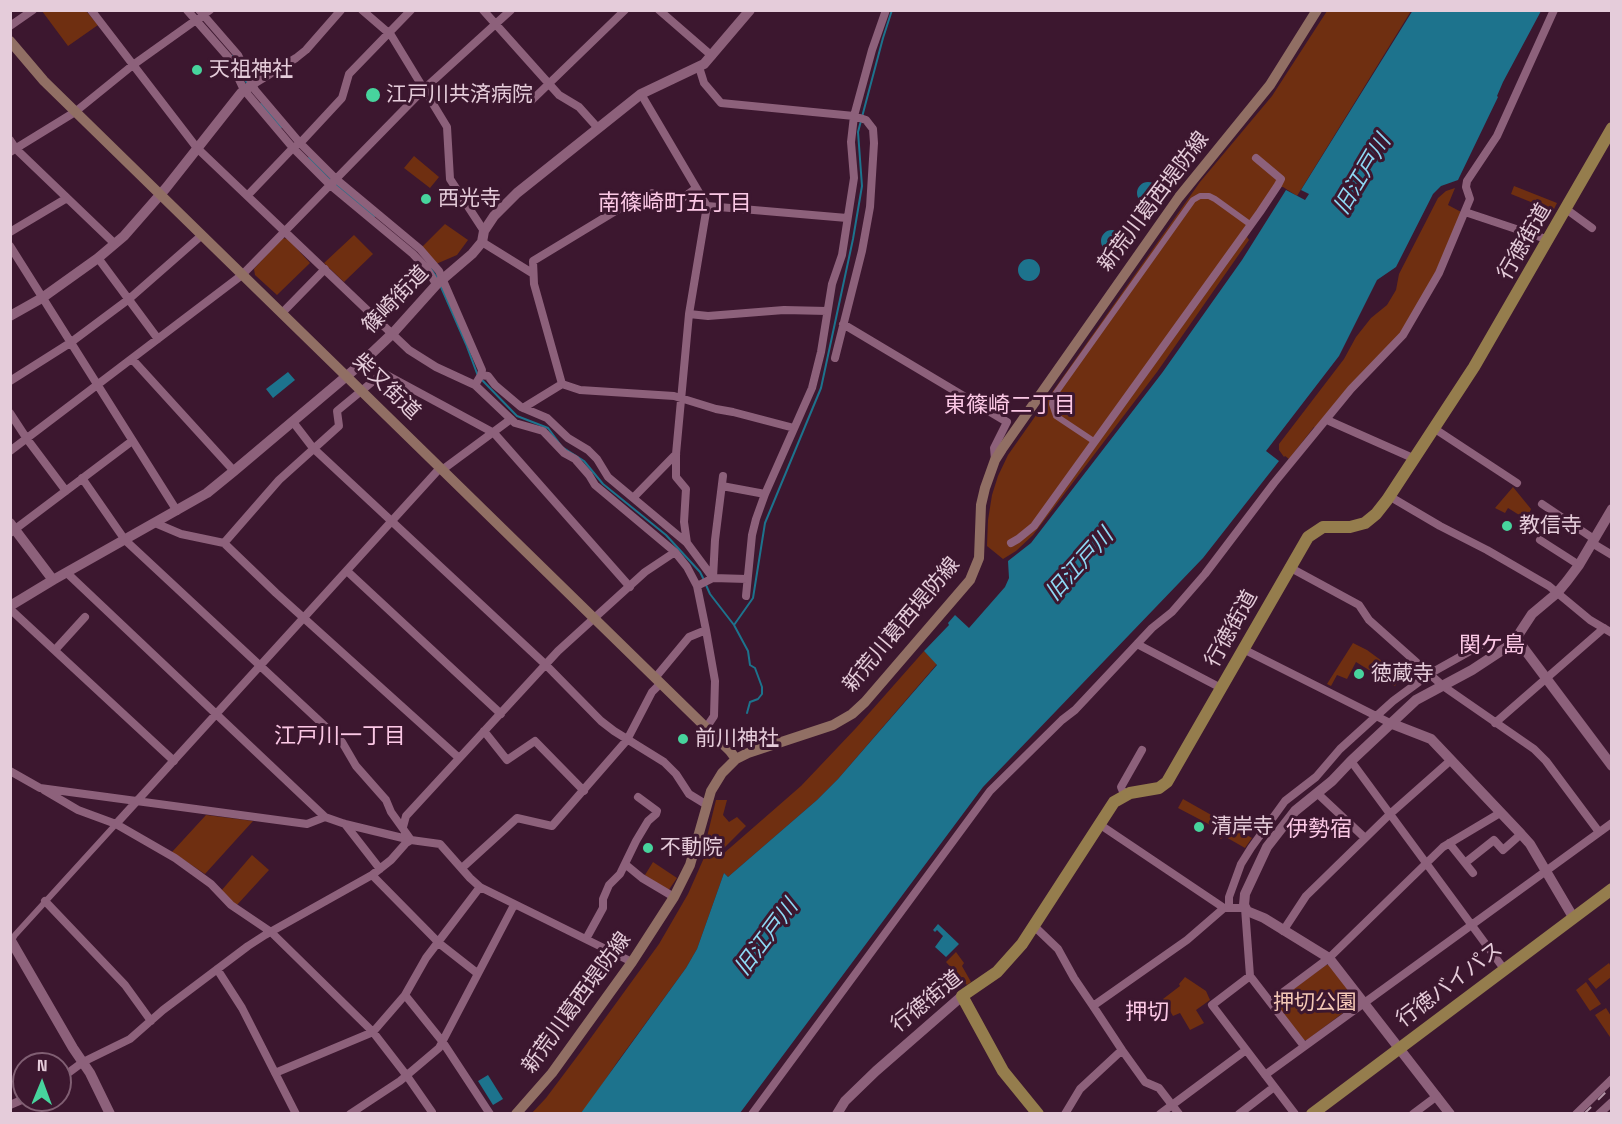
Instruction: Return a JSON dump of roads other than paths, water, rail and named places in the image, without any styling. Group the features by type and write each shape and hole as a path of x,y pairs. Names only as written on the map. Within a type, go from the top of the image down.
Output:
{"main road":[{"name":"新荒川葛西堤防線","path":"516,1113 552,1072 632,962 674,897 690,865 714,784 722,773 736,759 748,753 833,725 852,714 955,598 973,573 979,558 983,496 995,460 1179,197 1270,86 1317,10"},
{"name":"柴又街道","path":"10,41 44,81 75,112 736,759"},
{"name":"行徳街道","path":"962,996 998,972 1022,945 1114,802 1124,794 1153,790 1167,782 1308,537 1317,529 1330,526 1358,526 1376,514 1435,429 1474,367 1609,137"},
{"name":"行徳バイパス","path":"1312,1113 1611,888"},
{"path":"962,996 1003,1071 1038,1113"}],"street":[{"path":"10,26 33,10"},
{"path":"91,10 197,148 409,350 436,367 475,385 515,423 543,432 564,453 575,459 595,485 675,552 687,567 697,586 716,681 714,716 706,728"},
{"path":"188,10 202,14 248,87 297,145 333,182 420,249 439,271 439,282 468,337 482,370 475,385"},
{"path":"10,316 42,298 98,258 134,226 248,87 306,50 341,10"},
{"path":"362,10 390,32 447,127 450,179 483,236 532,273"},
{"path":"248,195 342,98 349,74 411,10"},
{"path":"483,10 559,95 579,107 597,127"},
{"path":"10,451 242,274 424,89 511,10"},
{"path":"531,101 625,10"},
{"path":"659,10 712,56"},
{"name":"篠崎街道","path":"10,608 53,580 207,493 293,422 393,333 439,282 472,254 494,216 517,193 641,94 704,64 750,10"},
{"path":"746,596 752,535 765,494 812,388 821,352 832,284 842,255 854,178 851,142 854,116 872,50 886,10"},
{"path":"752,1113 990,791 1082,702 1152,628 1172,612 1206,574 1274,483 1328,420 1351,389 1390,350 1408,327 1440,273 1465,212 1470,197 1466,187 1467,182 1497,136 1554,10"},
{"path":"13,150 75,112 202,14"},
{"path":"699,67 704,83 722,103 854,116 866,120 873,129 870,207 862,252 836,358"},
{"path":"641,94 707,206 689,314 676,454 676,477 686,489 684,522 687,543"},
{"path":"10,140 13,150 114,244"},
{"path":"1011,543 1034,526 1251,225 1281,178 1256,158"},
{"path":"562,384 545,329 532,273 532,261 622,207 652,193 667,200 684,197 695,189"},
{"path":"1095,442 1056,416 1052,404 1053,397 1192,200 1200,196 1215,198 1251,225"},
{"path":"10,232 67,198"},
{"path":"707,206 847,218"},
{"path":"1566,209 1592,228"},
{"path":"1465,212 1549,240"},
{"path":"10,381 70,343 129,299 202,235"},
{"path":"10,246 177,511"},
{"path":"98,258 158,339"},
{"path":"282,313 325,269"},
{"path":"689,314 708,316 784,310 827,311"},
{"path":"843,324 1007,422 994,448 995,460"},
{"path":"132,359 234,471"},
{"path":"224,543 279,480 339,426 337,411 383,373 494,432 630,587"},
{"path":"481,375 488,376 495,385 523,408 547,418 568,438 588,450 597,459 608,477 687,543 713,578"},
{"path":"562,384 580,390 674,396 794,428"},
{"path":"523,408 562,384"},
{"path":"10,413 66,491"},
{"path":"110,1113 83,1062 11,940 441,469 511,419"},
{"path":"1328,420 1415,459"},
{"path":"293,422 314,448 546,665 601,721 664,762 690,794 707,805"},
{"path":"1435,429 1517,483"},
{"path":"53,580 12,528 132,441"},
{"path":"633,498 676,454"},
{"path":"713,578 723,476"},
{"path":"82,478 125,540 342,742 356,766 386,800 391,812 411,840"},
{"path":"722,486 765,494"},
{"path":"1389,496 1487,550 1557,593 1590,620 1608,631 1546,678 1495,723"},
{"path":"1542,504 1611,555"},
{"path":"1304,1046 1250,976 1245,894 1267,847 1295,811 1332,781 1416,700 1490,659 1513,643 1532,614 1557,593 1579,565 1611,509"},
{"path":"155,523 181,534 224,543 459,758"},
{"path":"1540,540 1579,565"},
{"path":"403,827 406,816 546,665 645,572 675,552"},
{"path":"1289,567 1359,605 1369,620 1443,686 1534,749 1546,761 1599,832"},
{"path":"347,571 501,714"},
{"path":"67,573 325,817 411,840 440,844 480,887 632,962"},
{"path":"697,586 713,578 747,579"},
{"path":"10,608 174,761"},
{"path":"55,650 85,617"},
{"path":"462,868 517,818 552,826 627,740 658,681 689,637 706,630"},
{"path":"1516,638 1610,762"},
{"path":"1137,644 1221,688"},
{"path":"1093,1006 1187,940 1226,908 1228,897 1251,848 1284,801 1316,777 1393,701 1431,673 1481,645"},
{"path":"1243,649 1390,723 1431,739 1530,844 1573,917"},
{"path":"484,731 507,760 535,741 584,791"},
{"path":"1124,794 1121,787 1142,750"},
{"path":"1334,757 1348,764 1390,814 1504,969"},
{"path":"1283,931 1306,896 1390,814 1451,760"},
{"path":"10,771 78,810 116,824 175,858 211,884 231,905 271,932 373,1032 407,1076 432,1112 430,1113"},
{"path":"40,788 307,824 325,817"},
{"path":"1317,794 1365,838"},
{"path":"586,939 603,908 603,899 609,885 620,874 636,841 657,811 638,797"},
{"path":"1270,1002 1329,958 1449,843 1500,813"},
{"path":"1265,1075 1611,822"},
{"path":"345,824 380,869"},
{"path":"1099,824 1226,908 1245,908 1329,958 1450,1113"},
{"path":"1465,863 1494,840 1503,850 1521,834"},
{"path":"72,1070 83,1062 130,1039 217,969 271,932 380,869 411,840"},
{"path":"1449,843 1473,873"},
{"path":"625,864 642,878 674,897"},
{"path":"372,874 438,941 477,973"},
{"path":"275,1073 373,1032 405,995 426,958 480,887"},
{"path":"45,901 125,985 151,1021"},
{"path":"350,1113 407,1076 439,1048 514,905"},
{"path":"1034,927 1058,949 1074,978 1145,1082 1160,1088 1179,1113"},
{"path":"217,969 242,1008 296,1113"},
{"path":"1250,976 1212,1005 1295,1113"},
{"path":"405,995 442,1041 490,1113"},
{"name":"行徳街道","path":"837,1113 845,1101 876,1071 962,996"},
{"path":"1065,1113 1080,1089 1122,1050"},
{"path":"1160,1113 1246,1050"},
{"path":"1578,1113 1611,1079"},
{"path":"1239,1113 1274,1087"},
{"path":"1413,1113 1437,1096"},
{"path":"1599,1113 1611,1102"}],"water":[{"name":"旧江戸川","path":"1413,10 1541,11 1503,82 1458,180 1441,186 1433,194 1396,267 1377,280 1339,356 1266,451 1279,461 1203,558 983,787 740,1113 581,1113 686,968 697,949 724,873 728,877 838,779 937,665 924,651 949,625 948,623 955,615 969,628 1005,587 1009,578 1008,561 1031,543 1162,373 1242,260 1286,190 1305,200 1309,194 1301,190"},
{"path":"1148,182 1156,185 1159,193 1156,201 1148,204 1140,201 1137,193 1140,185"},
{"path":"1112,230 1120,233 1123,241 1120,249 1112,252 1104,249 1101,241 1104,233"},
{"path":"1029,259 1037,262 1040,270 1037,278 1029,281 1021,278 1018,270 1021,262"},
{"path":"288,372 295,380 273,398 266,389"},
{"path":"938,924 959,944 946,957 935,947 943,936 937,930 935,932 933,930"},
{"path":"488,1075 503,1099 493,1105 478,1081"}],"waterway":[{"path":"747,713 750,702 758,699 762,694 762,687 755,668 750,665 748,651 734,625 753,598 765,523 821,388 862,186 858,132 892,10"},
{"path":"232,56 248,85"},
{"path":"261,104 281,127"},
{"path":"309,158 327,177 374,216"},
{"path":"431,269 438,279"},
{"path":"441,287 478,376"},
{"path":"482,380 517,416 548,428 562,447 584,461 603,484 666,535 700,572 704,580"},
{"path":"706,585 710,594 734,625"}],"railway":[{"path":"1584,1114 1612,1086"}],"place":[{"name":"天祖神社","path":"197,70"},
{"name":"江戸川共済病院","path":"373,95"},
{"name":"西光寺","path":"426,199"},
{"name":"教信寺","path":"1507,526"},
{"name":"徳蔵寺","path":"1359,674"},
{"name":"前川神社","path":"683,739"},
{"name":"清岸寺","path":"1199,827"},
{"name":"不動院","path":"648,848"}],"district":[{"name":"南篠崎町五丁目","path":"675,204"},
{"name":"東篠崎二丁目","path":"1010,406"},
{"name":"関ケ島","path":"1492,646"},
{"name":"江戸川一丁目","path":"340,737"},
{"name":"伊勢宿","path":"1319,830"},
{"name":"押切","path":"1147,1013"}],"park label":[{"name":"押切公園","path":"1315,1003"}]}
